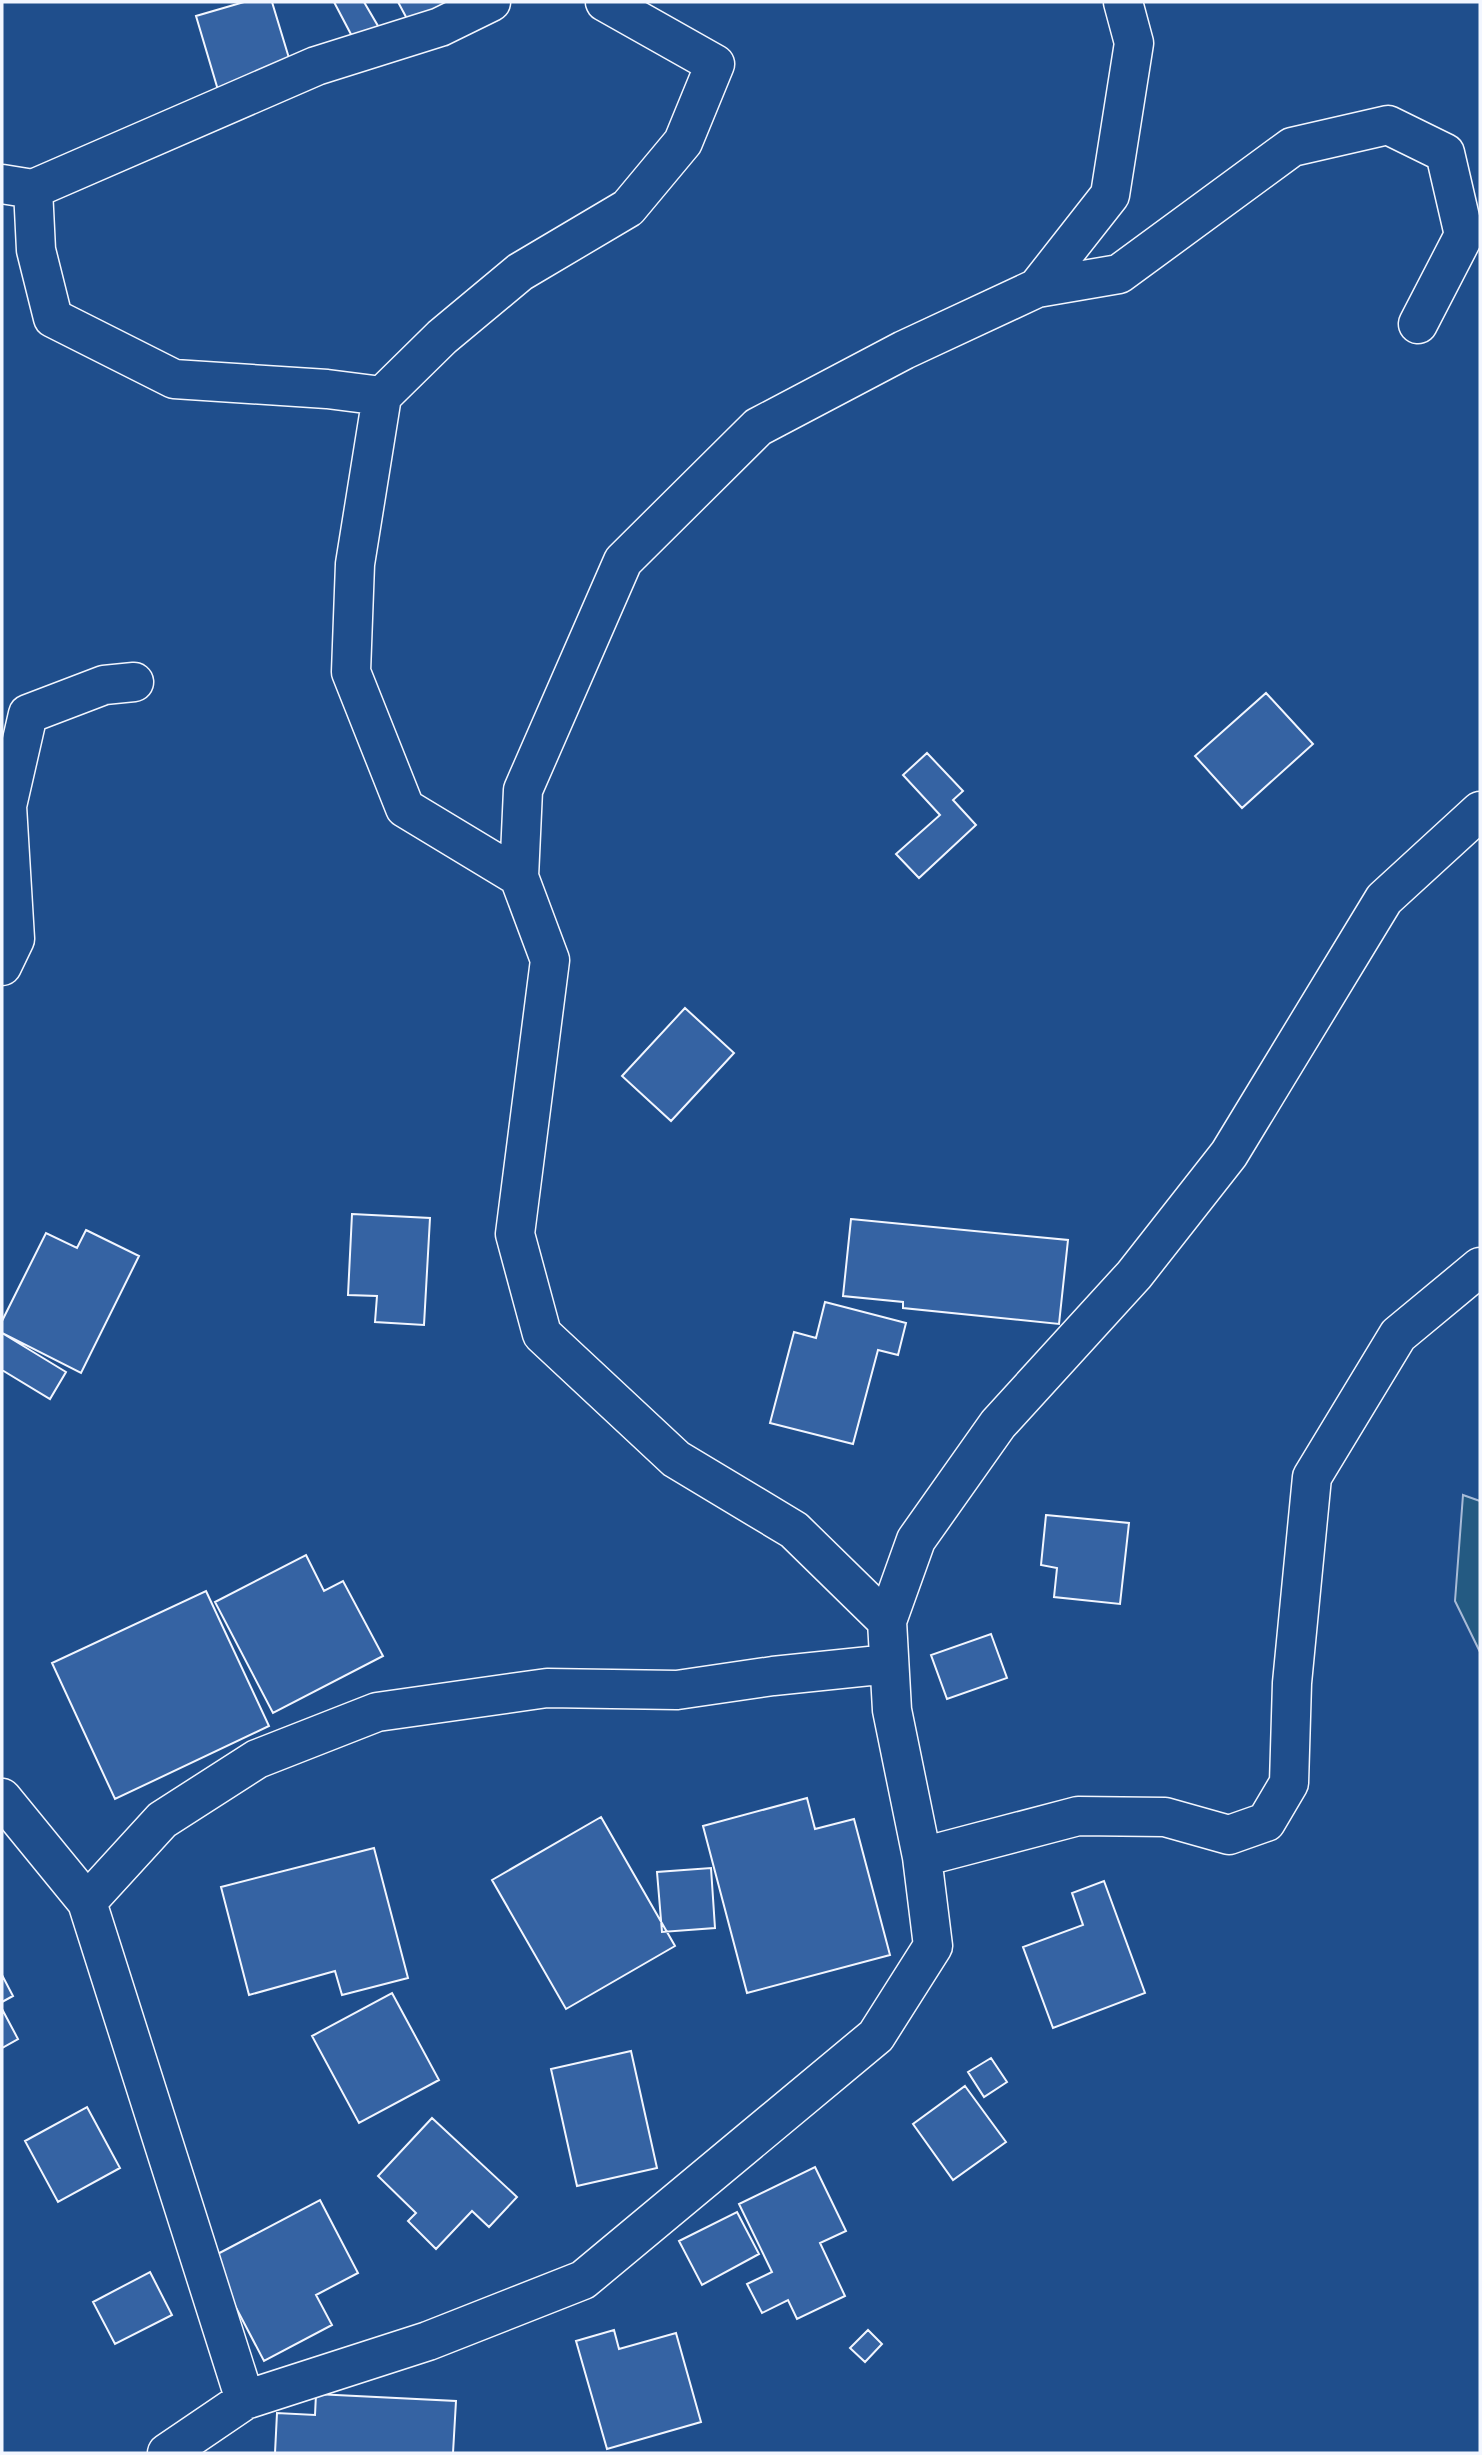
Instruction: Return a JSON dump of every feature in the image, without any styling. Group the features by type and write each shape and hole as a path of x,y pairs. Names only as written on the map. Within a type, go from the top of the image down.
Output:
{"street":[{"path":"382,396 327,389 174,379 53,318 17,186 316,65 440,27 491,2"},
{"path":"519,877 405,808 351,672 355,564 382,396 442,337 520,272 628,208 684,142 715,64 605,2"},
{"path":"1037,288 1110,195 1134,43 1123,2"},
{"path":"887,1621 794,1530 676,1459 542,1334 516,1234 550,960 519,877 523,790 622,561 758,427 904,350 1037,288 1118,274 1292,147 1388,125 1445,153 1464,235 1418,324"},
{"path":"2,966 15,939 8,806 28,714 104,685 134,682"},
{"path":"167,2453 245,2400 428,2341 583,2280 876,2036 933,1946 922,1857 892,1710 887,1621 916,1540 998,1424 1134,1275 1228,1154 1384,899 1480,811"},
{"path":"922,1857 1078,1816 1165,1817 1229,1835 1266,1822 1289,1783 1292,1683 1312,1477 1398,1335 1480,1267"},
{"path":"87,1902 162,1820 257,1759 377,1712 547,1688 677,1690 773,1675 889,1664"},
{"path":"2,1798 87,1902 245,2400"}],"shaded area":[{"path":"1463,1495 1480,1501 1480,1652 1455,1601"}],"building":[{"path":"244,2 272,2 292,68 218,90 196,16"},
{"path":"334,2 364,2 378,26 354,40"},
{"path":"398,2 465,2 413,30"},
{"path":"1266,693 1313,744 1242,808 1195,756"},
{"path":"927,753 963,791 953,800 976,825 919,878 896,854 940,815 903,775"},
{"path":"685,1008 734,1053 671,1121 622,1076"},
{"path":"352,1214 430,1218 424,1325 375,1322 377,1296 348,1295"},
{"path":"851,1219 1068,1240 1059,1324 903,1308 903,1302 843,1296"},
{"path":"86,1230 139,1256 81,1373 2,1333 2,1321 46,1233 77,1248"},
{"path":"825,1302 906,1323 898,1355 878,1350 853,1444 770,1423 794,1332 816,1338"},
{"path":"2,1333 66,1372 50,1399 2,1370"},
{"path":"1046,1515 1129,1523 1120,1604 1054,1597 1057,1568 1041,1565"},
{"path":"306,1555 324,1591 343,1581 383,1656 273,1713 215,1602"},
{"path":"206,1591 269,1726 115,1799 52,1663"},
{"path":"991,1634 1007,1678 947,1699 931,1655"},
{"path":"807,1798 815,1829 854,1819 890,1955 747,1993 703,1826"},
{"path":"601,1817 675,1946 566,2009 492,1880"},
{"path":"374,1848 408,1978 342,1995 335,1971 249,1995 221,1887"},
{"path":"711,1868 715,1928 662,1932 657,1872"},
{"path":"1104,1881 1145,1993 1053,2028 1023,1947 1083,1925 1072,1893"},
{"path":"2,1975 13,1996 2,2002"},
{"path":"392,1993 439,2080 359,2123 312,2036"},
{"path":"2,2009 18,2039 2,2048"},
{"path":"631,2051 657,2168 577,2186 551,2069"},
{"path":"991,2058 1007,2082 984,2097 968,2072"},
{"path":"965,2086 1006,2142 953,2180 913,2124"},
{"path":"87,2107 120,2168 58,2202 25,2141"},
{"path":"432,2118 517,2197 489,2227 472,2211 436,2249 408,2221 416,2213 378,2176"},
{"path":"815,2167 846,2231 820,2243 845,2296 797,2319 788,2300 762,2313 747,2284 772,2272 739,2204"},
{"path":"320,2200 358,2273 316,2295 332,2325 264,2361 210,2258"},
{"path":"737,2212 759,2254 702,2285 679,2241"},
{"path":"150,2272 172,2315 115,2344 93,2302"},
{"path":"614,2330 619,2349 676,2333 701,2422 607,2449 576,2341"},
{"path":"868,2330 882,2344 865,2362 850,2348"},
{"path":"316,2394 456,2401 453,2453 275,2453 277,2413 315,2415"}]}
